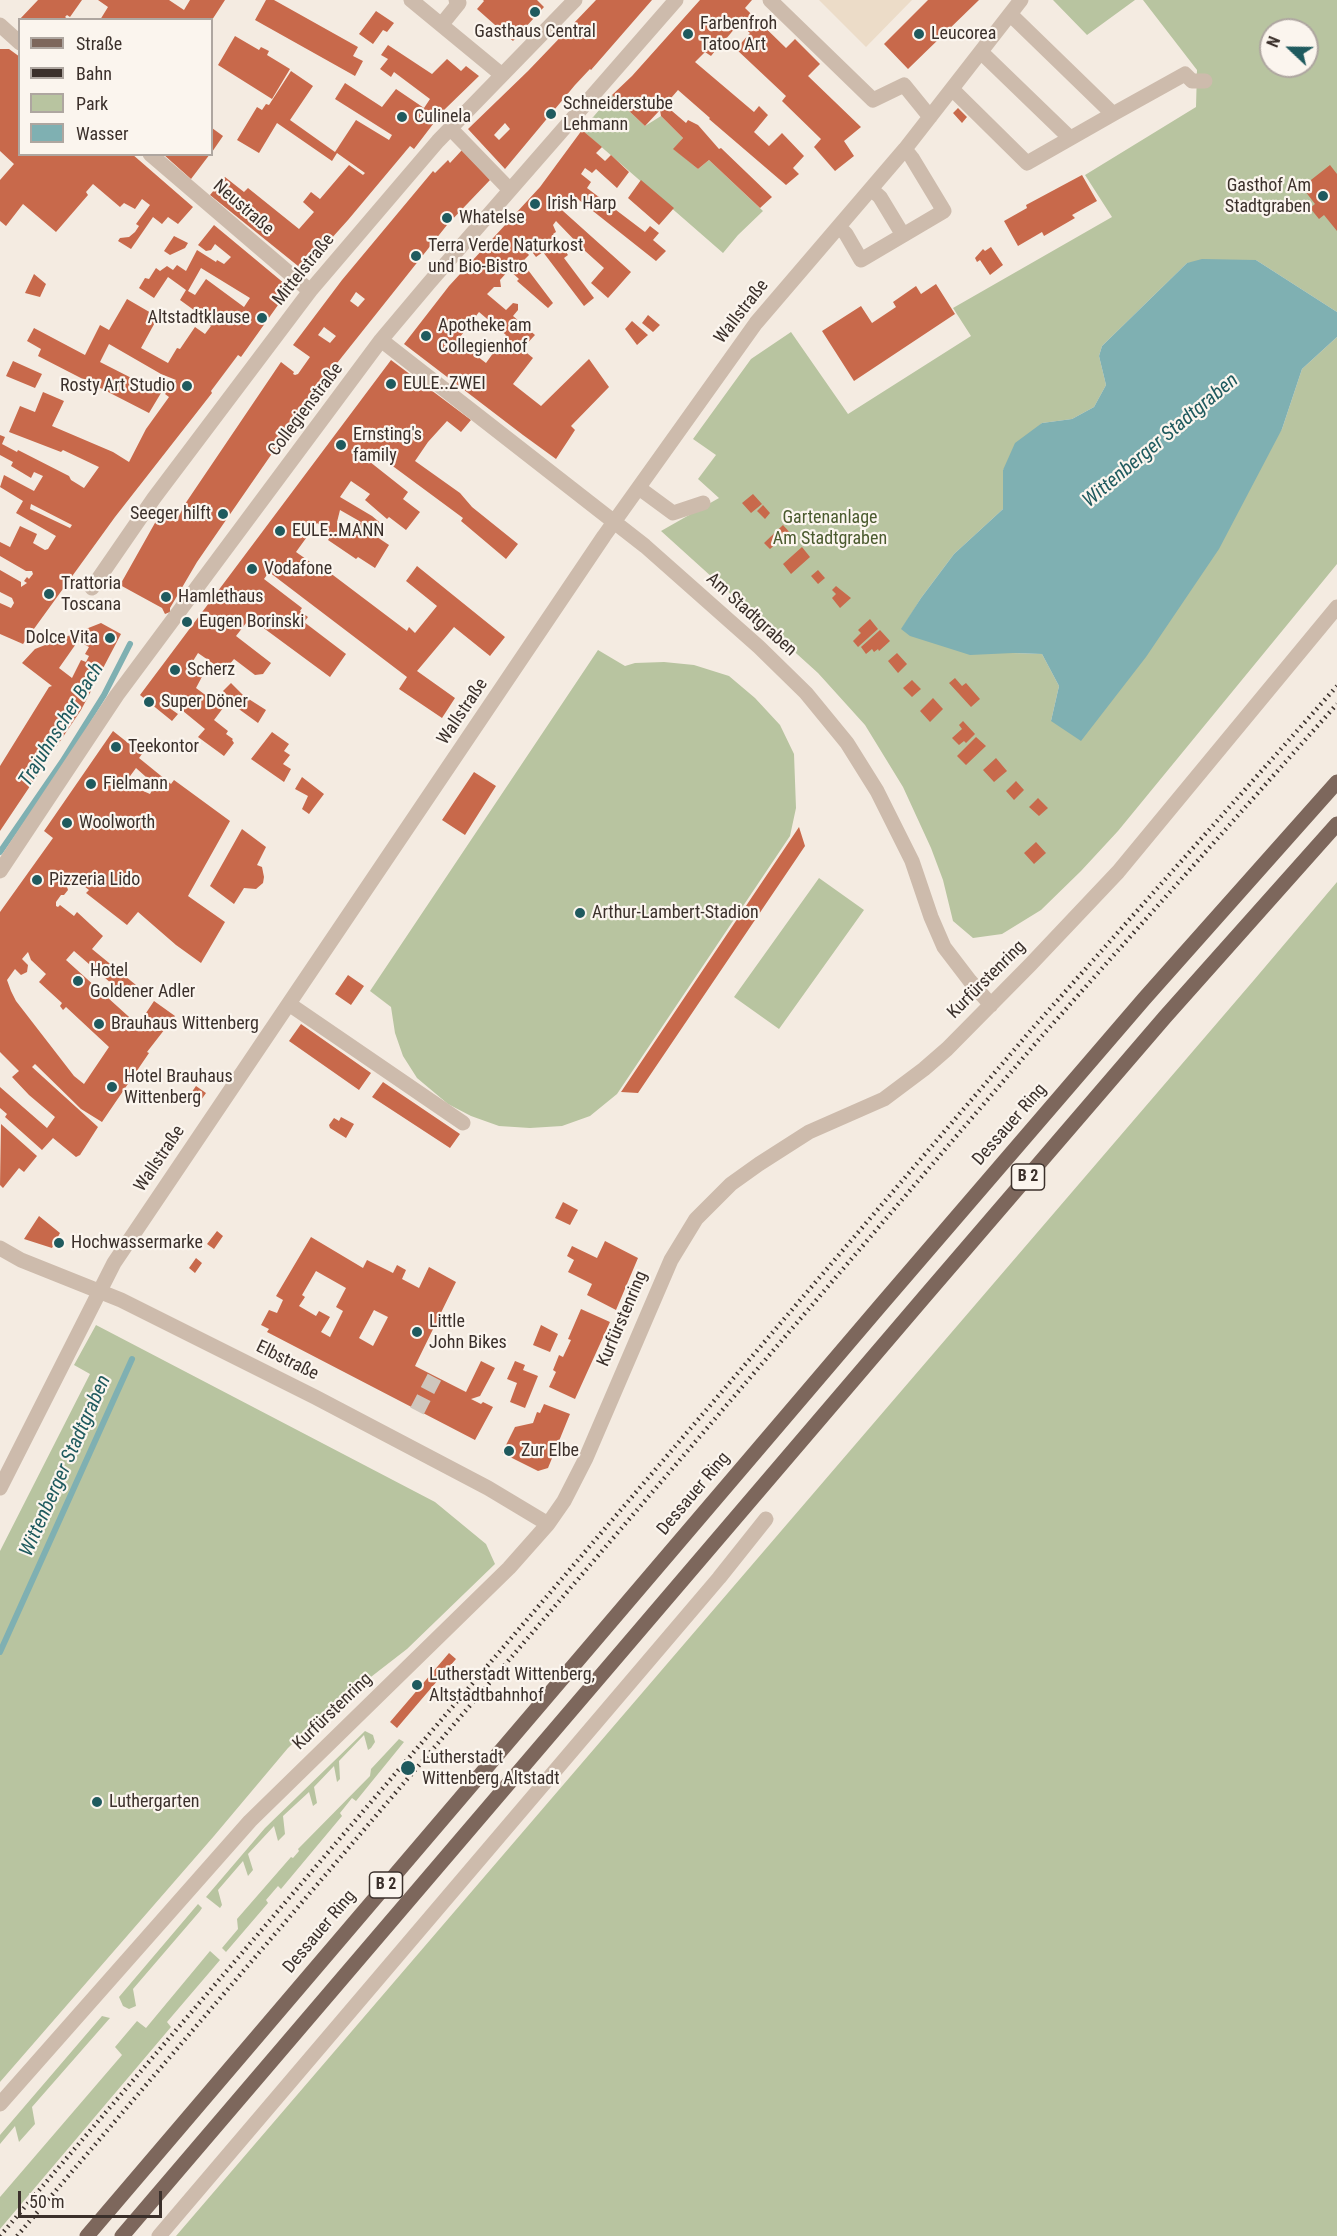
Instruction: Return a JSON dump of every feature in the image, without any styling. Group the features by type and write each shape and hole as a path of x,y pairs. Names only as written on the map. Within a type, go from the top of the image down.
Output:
{"main road":[{"name":"Dessauer Ring","path":"87,2236 903,1279 1144,999 1337,782"},
{"name":"B 2","path":"122,2236 1158,1026 1337,824"}],"street":[{"path":"411,0 502,75"},
{"path":"442,24 459,3 456,0"},
{"name":"Mittelstraße","path":"92,588 154,498 310,291 450,129 575,0"},
{"name":"Collegienstraße","path":"1,871 117,695 381,340 676,0"},
{"path":"770,0 873,100 904,85 930,117"},
{"name":"Wallstraße","path":"0,1488 114,1263 615,521 756,323 904,149 1021,0"},
{"path":"1010,14 1113,114"},
{"path":"0,25 18,41"},
{"path":"981,52 1070,138"},
{"path":"952,89 1027,163 1185,74 1192,81 1205,81"},
{"path":"450,129 510,190"},
{"path":"839,227 846,234 861,260 944,211 912,158 904,149"},
{"name":"Neustraße","path":"152,156 310,291"},
{"path":"871,189 880,197 903,235"},
{"name":"Am Stadtgraben","path":"381,340 615,521 786,672 828,718 862,766 891,814 912,861 931,917 944,946 991,1005"},
{"path":"639,488 673,513 703,503"},
{"name":"Kurfürstenring","path":"0,2104 250,1821 502,1574 548,1524 564,1501 586,1458 670,1260 696,1219 731,1184 788,1144 809,1132 874,1104 894,1092 939,1055 991,1005 1143,843 1337,607"},
{"path":"289,1004 463,1123"},
{"name":"Elbstraße","path":"0,1248 21,1260 136,1308 402,1442 488,1488 548,1524"},
{"path":"159,2236 719,1578 766,1519"}],"green space":[{"path":"1053,0 1135,0 1087,35"},
{"name":"Gartenanlage Am Stadtgraben","path":"1143,0 1337,0 1337,312 1256,260 1187,263 1102,346 1099,356 1106,385 1094,407 1072,419 1042,423 1003,470 1003,509 954,554 921,598 902,629 1013,653 1042,654 1059,686 1051,721 1282,429 1302,369 1337,337 1337,564 1118,831 1081,871 1041,910 1002,934 973,938 953,921 943,880 931,848 903,787 865,725 818,673 661,531 719,498 698,479 716,455 693,439 751,359 791,332 848,414 971,336 953,308 1112,217 1085,175 1196,107 1197,70"},
{"path":"612,95 645,126 661,116 683,138 674,149 698,169 709,160 763,211 723,253 582,130"},
{"name":"Arthur-Lambert-Stadion","path":"598,650 625,666 635,663 664,662 694,665 729,676 755,698 780,725 794,754 796,808 790,836 617,1094 590,1116 562,1126 530,1128 499,1126 471,1116 448,1104 417,1078 403,1056 395,1033 391,1007 370,991"},
{"path":"819,878 864,910 779,1029 734,997"},
{"path":"1337,882 1337,2236 176,2236 1254,980"},
{"path":"96,1325 435,1502 486,1544 495,1564 407,1649 327,1711 288,1748 0,2082 0,1551 90,1374 74,1365"},
{"path":"365,1731 373,1735 375,1742 371,1748 368,1750 364,1735 339,1761 340,1779 337,1782 334,1766 314,1787 317,1803 313,1806 309,1792 283,1816 285,1834 278,1841 274,1826 248,1854 253,1870 248,1876 243,1861 218,1890 222,1905 220,1908 206,1897 265,1828"},
{"path":"399,1739 404,1742 356,1801 352,1798 340,1813 342,1816 281,1889 278,1886 266,1900 268,1903 226,1952 222,1948 238,1929 237,1919 291,1857 293,1858 299,1851 298,1849 370,1776 371,1769"},
{"path":"198,1904 202,1908 200,1911 133,1989 136,2006 129,2009 123,2006 119,1997"},
{"path":"210,1951 220,1960 167,2022 171,2027 0,2229 0,2197 122,2055 115,2047 137,2021 146,2028"},
{"path":"102,2016 110,2018 32,2107 35,2124 19,2142 15,2126 0,2144 0,2135"}],"shaded area":[{"path":"819,0 912,0 866,47"}],"water":[{"path":"1202,259 1256,260 1337,312 1337,337 1302,369 1282,429 1219,549 1146,657 1081,741 1051,721 1059,686 1042,654 970,655 910,636 901,629 954,554 1003,509 1003,470 1015,443 1042,423 1072,419 1094,407 1106,385 1099,356 1102,346 1187,263"}],"building":[{"path":"38,0 82,0 70,17 67,15 66,18 21,18"},
{"path":"98,0 169,0 184,10 190,0 225,0 213,18 101,18 108,7"},
{"path":"266,0 274,0 358,47 353,56 363,61 355,76 255,20"},
{"path":"483,0 537,0 544,7 513,41 477,9"},
{"path":"596,0 652,0 575,85 505,169 468,129","holes":["505,123 510,129 499,140 494,135"]},
{"path":"700,0 752,0 745,8 786,48 795,39 820,64 808,76 861,127 844,141 854,156 835,171 814,147 821,139 782,101 786,96 736,49 750,33 735,20 732,23 736,27 725,40 720,36 710,46 715,51 711,56 705,52 695,62 754,112 759,106 768,115 754,132 769,146 782,133 804,156 793,168 799,174 786,185 678,90 665,105 686,123 688,120 698,125 719,149 721,148 772,197 760,208 709,160 698,169 673,149 683,138 661,116 660,110 645,126 612,95"},
{"name":"Leucorea","path":"928,0 979,0 908,69 884,44"},
{"path":"376,11 394,23 387,32 383,30 373,44 359,34"},
{"path":"235,36 259,50 261,47 269,51 267,55 290,69 272,99 218,65"},
{"path":"388,45 432,74 447,59 461,71 466,66 479,76 443,111 414,149 410,146 303,270 210,195 225,177 244,192 248,188 299,229 314,212 303,202 311,192 320,199 349,165 363,175 365,173 337,153 332,161 277,123 259,153 237,140 257,107 262,110 266,104 269,105 291,71 313,86 290,120 335,152 356,120 389,140 392,135 335,99 345,83 382,107 396,89 424,108 430,99 394,72 391,77 380,69 388,59 381,55"},
{"path":"0,49 9,49 18,56 18,156 134,156 193,207 178,224 168,217 162,224 153,217 131,249 118,241 135,232 139,226 136,224 150,205 142,199 135,209 124,203 120,207 93,184 86,192 88,195 56,232 23,204 6,226 0,221 0,180 14,164 0,151"},
{"path":"958,108 967,117 962,123 953,113"},
{"path":"213,129 223,136 213,151"},
{"path":"582,130 602,147 596,153 605,161 611,155 629,172 617,188 596,169 592,173 585,168 581,174 591,182 587,188 645,232 650,226 659,233 653,240 666,251 656,261 574,196 563,211 631,272 608,298 591,283 604,268 556,221 553,225 556,232 553,234 568,255 564,258 594,298 584,306 543,252 536,257 526,244 523,248 529,255 522,262 553,303 548,308 517,281 519,279 509,270 500,280 501,287 494,287 487,294 506,310 513,303 518,304 518,310 513,316 535,335 522,349 533,358 513,384 541,406 589,359 609,387 571,426 575,430 556,459 404,344 449,286 540,187","holes":["479,312 506,335 486,363 457,341"]},
{"path":"462,150 490,180 447,225 318,387 197,562 170,608 170,612 165,614 162,608 120,585 160,514 176,522 185,504 281,362 294,372 293,374 298,374 310,357 293,345 342,280 433,171 435,173 448,160 450,163","holes":["356,292 365,299 358,307 350,301","324,327 336,336 330,343 318,335"]},
{"path":"165,156 208,156 191,179"},
{"name":"Gasthof Am Stadtgraben","path":"1330,165 1337,174 1337,231 1324,215 1319,219 1310,208 1315,204 1302,187"},
{"path":"1082,175 1097,201 1072,215 1075,218 1044,236 1042,232 1018,246 1004,221 1027,208 1026,205"},
{"path":"641,180 674,208 659,225 628,198"},
{"path":"214,225 285,284 288,291 241,357 238,355 211,391 212,393 115,517 23,644 0,634 0,603 11,608 14,603 12,598 0,592 0,570 21,582 21,587 27,583 24,581 27,577 29,579 33,574 32,571 26,571 0,556 0,542 10,547 20,526 37,534 33,543 45,550 56,536 16,513 23,501 0,487 4,475 34,491 43,476 34,472 31,478 11,466 13,462 0,455 0,435 5,437 2,444 69,476 71,480 84,488 99,467 63,450 61,452 9,432 20,406 35,412 43,392 64,401 52,426 113,452 129,462 146,429 169,397 165,394 176,380 161,374 109,344 100,362 161,393 149,413 38,356 41,349 27,341 34,328 85,355 100,325 109,330 127,299 158,317 141,348 168,363 177,348 180,349 195,327 205,334 211,326 208,324 209,321 180,300 186,290 168,277 154,298 139,288 145,278 149,279 156,268 160,271 167,266 173,270 177,265 186,271 197,250 216,262 217,260 224,264 231,257 215,244 211,250 206,251 198,245","holes":["201,268 250,298 244,307 206,279 195,295 188,291","31,504 72,525 70,528 30,509"]},
{"path":"174,236 188,243 185,248 170,255 164,251"},
{"path":"991,247 1003,265 990,275 980,260 977,262 975,258 983,249 985,251"},
{"path":"34,274 46,284 40,297 25,293"},
{"path":"936,284 955,314 854,381 822,331 861,306 872,323 896,307 893,302 916,286 921,294"},
{"path":"648,315 660,325 653,332 642,323"},
{"path":"632,321 648,335 637,345 625,329"},
{"path":"391,360 471,420 461,432 447,421 415,461 460,493 472,507 518,544 506,559 461,521 463,518 371,450 365,458 408,492 403,499 420,512 406,530 389,517 387,519 365,500 370,494 351,481 340,497 384,526 377,537 389,545 375,568 358,557 356,559 328,540 332,534 317,523 296,552 313,564 317,563 407,631 409,627 415,633 437,606 406,581 417,566 505,637 490,656 454,627 417,671 455,698 442,718 399,689 407,677 269,572 264,579 302,608 300,611 308,617 304,622 346,654 330,677 250,618 236,636 271,663 263,674 255,675 234,659 224,671 198,653 193,661 205,671 196,688 223,708 214,720 228,731 226,734 233,739 234,743 224,756 198,737 205,729 172,702 168,707 178,714 172,721 140,695","holes":["340,510 361,522 354,533 337,522"]},
{"path":"13,361 42,374 35,388 6,376"},
{"path":"753,494 762,504 751,513 742,503"},
{"path":"763,505 770,513 765,519 757,511"},
{"path":"783,525 792,535 780,545 778,542 770,549 764,543"},
{"path":"802,547 810,557 791,574 783,564"},
{"path":"818,570 825,578 818,584 811,576"},
{"path":"836,586 851,598 840,608 832,598 836,594 832,590"},
{"path":"870,619 878,629 858,647 853,641 861,633 858,630"},
{"path":"101,623 121,634 81,710 0,831 0,766 49,687 52,686 22,663 35,649","holes":["78,641 89,647 85,654 89,656 86,662 81,660 72,678 59,668"]},
{"path":"880,630 890,641 879,651 878,649 874,652 872,649 866,654 861,647"},
{"path":"897,653 907,664 898,673 888,661"},
{"path":"955,678 962,686 966,683 980,699 971,707 949,683"},
{"path":"912,680 921,689 912,697 903,688"},
{"path":"231,683 244,696 266,710 258,723 236,707 223,691"},
{"path":"933,698 943,709 930,722 920,711"},
{"path":"963,721 975,734 966,743 964,741 959,745 952,738 962,729 959,725"},
{"path":"113,731 142,754 139,758 171,784 174,780 230,821 188,896 225,922 201,963 138,912 127,925 86,893 89,890 74,878 67,887 68,890 56,902 56,906 60,905 74,916 77,912 103,936 92,949 136,985 127,997 74,951 66,960 138,1025 154,1001 175,1016 147,1052 149,1053 102,1122 81,1109 35,1064 32,1067 98,1127 80,1155 76,1157 53,1138 42,1150 5,1117 7,1114 0,1108 0,1087 47,1128 55,1117 12,1077 19,1071 0,1052 0,912 53,838 44,831","holes":["136,768 155,785 150,794 125,783","28,952 31,960 46,974 39,982 62,1003 60,1006 63,1010 66,1007 109,1047 84,1084 74,1076 16,1001 11,991 7,980 15,969 21,975 27,972 28,965 22,959"]},
{"path":"272,732 289,744 284,751 290,755 283,764 291,769 284,782 251,759"},
{"path":"976,737 986,746 966,765 957,756"},
{"path":"996,758 1007,771 994,782 983,770"},
{"path":"474,772 496,786 465,835 442,820"},
{"path":"302,777 324,794 309,814 302,809 308,796 295,789"},
{"path":"1016,781 1024,790 1014,800 1006,791"},
{"path":"1038,798 1048,808 1039,816 1029,807"},
{"path":"799,827 805,846 638,1093 621,1092"},
{"path":"242,829 266,847 257,865 262,867 264,877 263,883 256,889 244,888 234,904 210,886"},
{"path":"1036,842 1046,853 1034,864 1024,853"},
{"path":"348,975 364,986 351,1005 335,994"},
{"path":"301,1024 371,1073 359,1090 289,1041"},
{"path":"383,1082 460,1134 450,1148 372,1097"},
{"path":"196,1086 206,1093 199,1103 189,1096"},
{"path":"341,1117 354,1124 346,1138 329,1125 334,1118 339,1121"},
{"path":"1,1124 37,1156 24,1172 19,1168 3,1188 0,1185"},
{"path":"563,1202 578,1210 570,1225 555,1218"},
{"path":"39,1216 60,1233 52,1248 24,1239"},
{"path":"217,1231 223,1236 214,1249 207,1244"},
{"path":"311,1237 363,1268 367,1260 393,1273 397,1265 406,1270 402,1279 419,1288 429,1267 456,1282 415,1366 466,1392 481,1361 495,1368 480,1396 471,1399 493,1407 475,1440 267,1332 269,1329 261,1325 269,1310 277,1313 283,1300 276,1296","holes":["316,1271 346,1288 336,1307 343,1311 330,1337 321,1332 330,1317 319,1311 316,1316 299,1306 305,1297 302,1295","374,1310 388,1317 373,1346 359,1338"]},
{"path":"605,1241 638,1258 616,1310 587,1295 592,1284 568,1272 574,1260 567,1256 572,1246 597,1258"},
{"path":"196,1258 202,1263 195,1273 189,1268"},
{"path":"581,1309 610,1322 575,1399 549,1387 556,1372 553,1370 559,1355 563,1357"},
{"path":"541,1325 558,1334 550,1352 533,1345"},
{"path":"515,1361 525,1365 523,1370 538,1376 525,1408 510,1402 517,1383 507,1379"},
{"path":"544,1404 570,1414 548,1468 538,1471 502,1453 515,1427 533,1423 537,1412 540,1413"},
{"path":"449,1653 456,1659 397,1728 390,1722"}],"waterway":[{"name":"Trajuhnscher Bach","path":"0,852 62,762 104,695 130,644"},
{"name":"Wittenberger Stadtgraben","path":"0,1652 132,1359"}],"tunnel":[{"path":"417,1411 435,1376"}],"railway":[{"path":"0,2236 1032,1029 1337,686"},
{"path":"17,2236 1041,1037 1337,704"}],"place":[{"name":"Gasthaus Central","path":"535,12"},
{"name":"Farbenfroh Tatoo Art","path":"688,34"},
{"name":"Leucorea","path":"919,34"},
{"name":"Schneiderstube Lehmann","path":"551,114"},
{"name":"Culinela","path":"402,117"},
{"name":"Gasthof Am Stadtgraben","path":"1323,196"},
{"name":"Irish Harp","path":"535,204"},
{"name":"Whatelse","path":"447,218"},
{"name":"Terra Verde Naturkost und Bio-Bistro","path":"416,256"},
{"name":"Altstadtklause","path":"262,318"},
{"name":"Apotheke am Collegienhof","path":"426,336"},
{"name":"EULE..ZWEI","path":"391,384"},
{"name":"Rosty Art Studio","path":"187,386"},
{"name":"Ernsting's family","path":"341,445"},
{"name":"Seeger hilft","path":"223,514"},
{"name":"EULE..MANN","path":"280,531"},
{"name":"Vodafone","path":"252,569"},
{"name":"Trattoria Toscana","path":"49,594"},
{"name":"Hamlethaus","path":"166,597"},
{"name":"Eugen Borinski","path":"187,622"},
{"name":"Dolce Vita","path":"110,638"},
{"name":"Scherz","path":"175,670"},
{"name":"Super Döner","path":"149,702"},
{"name":"Teekontor","path":"116,747"},
{"name":"Fielmann","path":"91,784"},
{"name":"Woolworth","path":"67,823"},
{"name":"Pizzeria Lido","path":"37,880"},
{"name":"Arthur-Lambert-Stadion","path":"580,913"},
{"name":"Hotel Goldener Adler","path":"78,981"},
{"name":"Brauhaus Wittenberg","path":"99,1024"},
{"name":"Hotel Brauhaus Wittenberg","path":"112,1087"},
{"name":"Hochwassermarke","path":"59,1243"},
{"name":"Little John Bikes","path":"417,1332"},
{"name":"Zur Elbe","path":"509,1451"},
{"name":"Lutherstadt Wittenberg, Altstadtbahnhof","path":"417,1685"},
{"name":"Lutherstadt Wittenberg Altstadt","path":"408,1768"},
{"name":"Luthergarten","path":"97,1802"}]}
